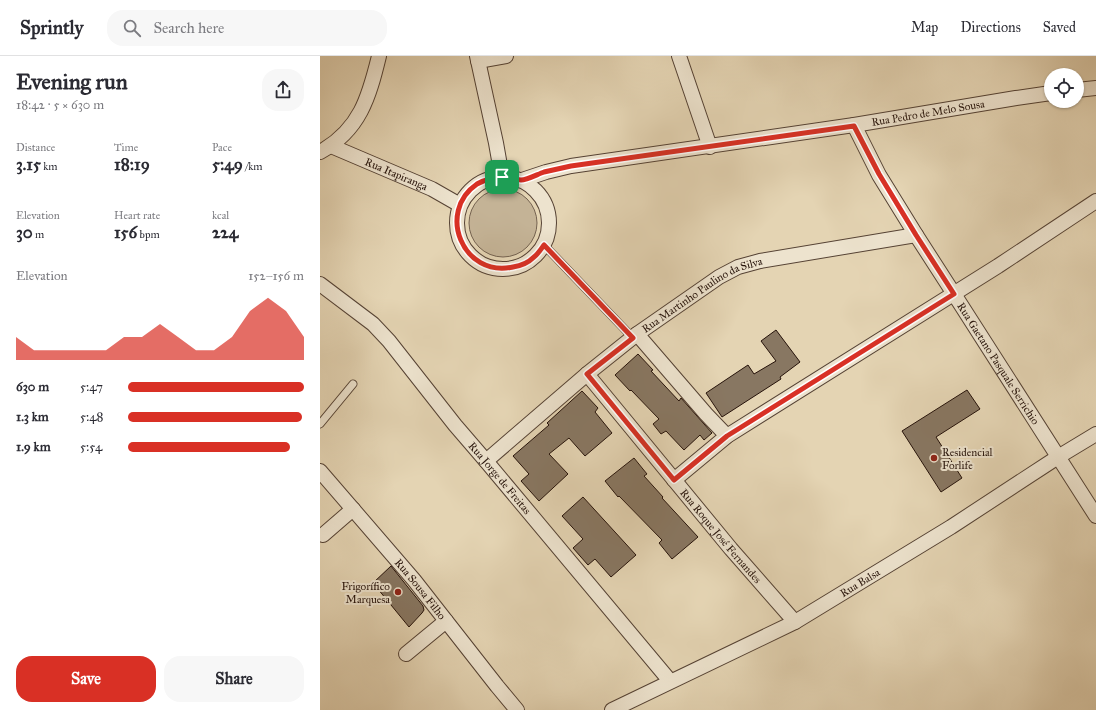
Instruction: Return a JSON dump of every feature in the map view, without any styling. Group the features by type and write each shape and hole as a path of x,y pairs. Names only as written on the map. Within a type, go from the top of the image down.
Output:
{"street":[{"path":"326,149 352,126 371,88 379,56"},
{"path":"502,177 477,58 506,56"},
{"path":"679,56 710,147"},
{"path":"1084,89 1096,88"},
{"name":"Rua Pedro de Melo Sousa","path":"522,180 571,166 854,126 1044,94"},
{"name":"Rua Gaetano Pasquale Serrichio","path":"854,126 879,174 916,235 1096,516"},
{"name":"Rua Itapiranga","path":"326,149 432,189 460,205"},
{"path":"502,177 522,180 535,189 548,209 550,221 548,234 544,245 534,257 521,266 505,269 490,267 476,260 465,249 458,235 457,220 460,205 467,194 477,184 489,179 502,177"},
{"path":"674,480 727,436 954,294 1096,202"},
{"name":"Rua Martinho Paulino da Silva","path":"486,461 587,374 635,336 719,277 738,267 760,261 916,235"},
{"name":"Rua Jorge de Freitas","path":"320,284 373,324 389,341 455,425 670,681"},
{"path":"635,336 727,436"},
{"name":"Rua Roque José Fernandes","path":"587,374 731,549 795,622"},
{"name":"Rua Balsa","path":"612,710 795,622 951,527 1096,434"},
{"name":"Rua Sousa Filho","path":"320,471 414,580 517,710"},
{"path":"323,535 353,509"},
{"path":"406,654 446,621"}],"lane":[{"path":"544,245 635,336"},
{"path":"320,424 353,384"}],"shaded area":[{"path":"503,189 516,192 527,199 534,210 537,223 534,236 527,247 516,254 503,257 490,254 479,247 472,236 469,223 472,210 479,199 490,192"}],"building":[{"path":"776,330 800,362 780,377 781,379 722,417 706,393 748,365 754,374 776,361 761,341"},
{"path":"638,354 653,370 651,371 679,401 681,398 712,433 704,440 700,435 684,450 666,431 661,434 653,424 659,419 615,375"},
{"name":"Residencial Forlife","path":"967,390 980,409 936,437 962,478 941,492 902,431"},
{"path":"582,391 598,408 595,412 612,433 585,456 569,438 549,454 568,474 539,501 521,481 529,474 513,456 549,425 547,423"},
{"path":"634,458 647,474 644,476 698,537 672,559 659,543 662,540 619,496 618,497 605,481"},
{"path":"583,497 636,555 611,577 595,559 588,565 573,548 583,539 562,516"},
{"name":"Frigorífico Marquesa","path":"391,566 423,606 424,610 422,613 409,627 373,583"}],"place":[{"name":"Residencial Forlife","path":"934,458"},
{"name":"Frigorífico Marquesa","path":"398,592"}],"route":[{"path":"854,126 879,174 954,294 727,436 674,480 587,374 633,338 544,245 534,257 521,266 505,269 490,267 476,260 465,249 458,235 457,220 460,205 467,194 477,184 489,179 502,177 522,180 571,166 854,126"}]}
